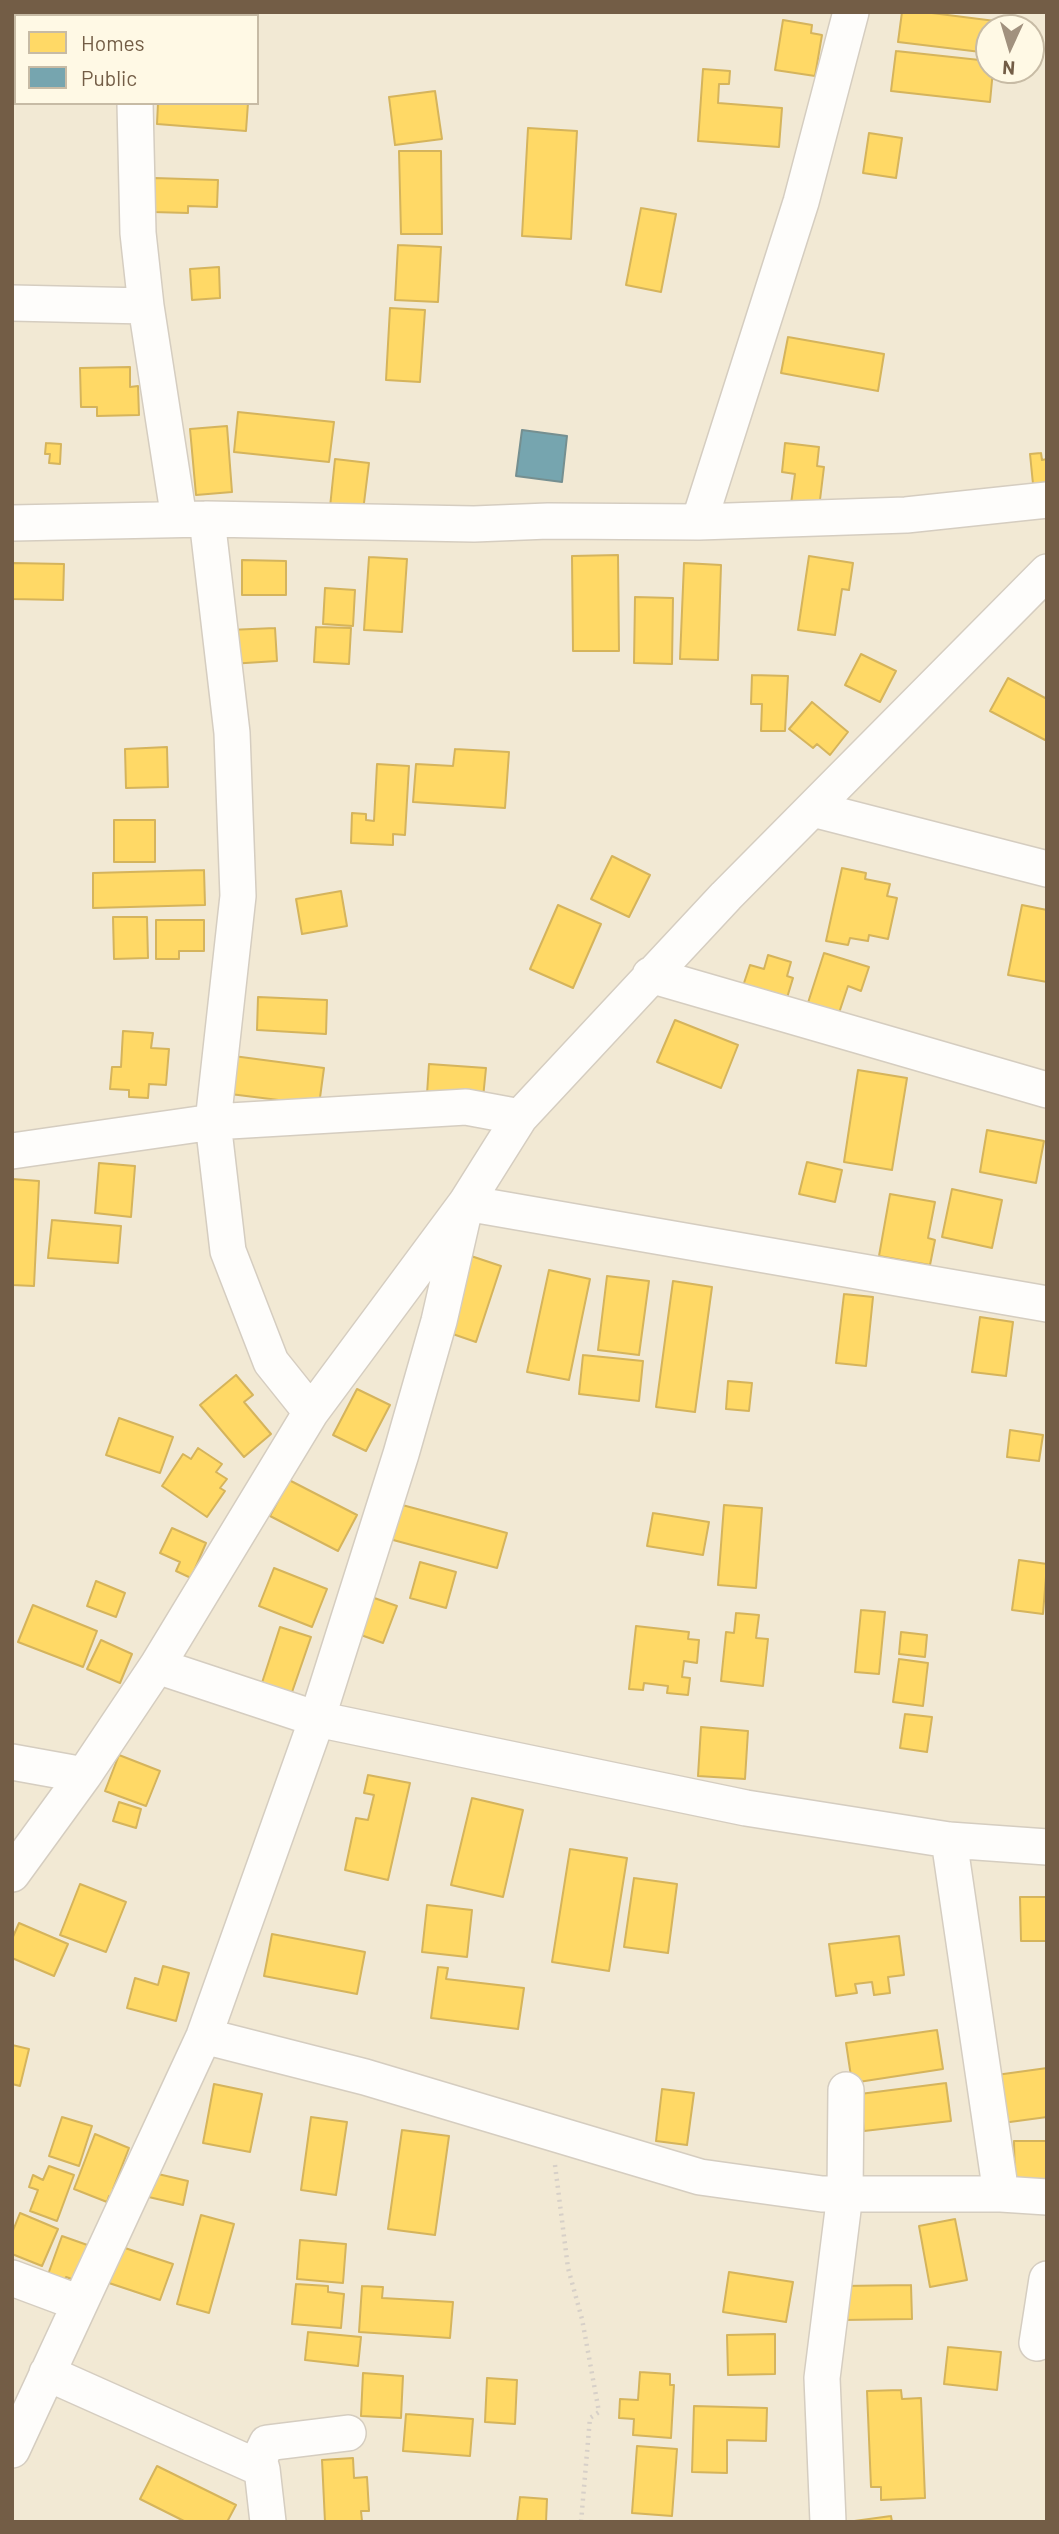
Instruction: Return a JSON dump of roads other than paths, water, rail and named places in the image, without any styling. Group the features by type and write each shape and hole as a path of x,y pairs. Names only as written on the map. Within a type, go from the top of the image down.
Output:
{"street":[{"path":"699,522 801,202 851,12"},
{"path":"135,105 138,233 146,306 193,519 232,733 238,896 213,1122 228,1251 271,1362 311,1412"},
{"path":"12,303 146,306"},
{"path":"12,523 193,519 474,524 548,521 699,522 906,515 1047,500"},
{"path":"12,1874 84,1775 157,1666 311,1412 466,1203 520,1117 650,975 1047,572"},
{"path":"813,809 1047,869"},
{"path":"650,975 1047,1090"},
{"path":"12,1151 213,1122 466,1107 520,1117"},
{"path":"466,1203 1047,1304"},
{"path":"12,2450 204,2036 317,1719 401,1454 439,1321 466,1203"},
{"path":"157,1666 317,1719 746,1808 948,1840 1047,1847"},
{"path":"12,1762 84,1775"},
{"path":"948,1840 1001,2194"},
{"path":"204,2036 365,2077 700,2177 822,2194 1001,2194 1047,2197"},
{"path":"828,2522 822,2378 845,2194 846,2090"},
{"path":"12,2278 79,2303"},
{"path":"1037,2343 1047,2279"},
{"path":"47,2373 262,2469 268,2522"},
{"path":"256,2466 267,2443 348,2433"}]}
